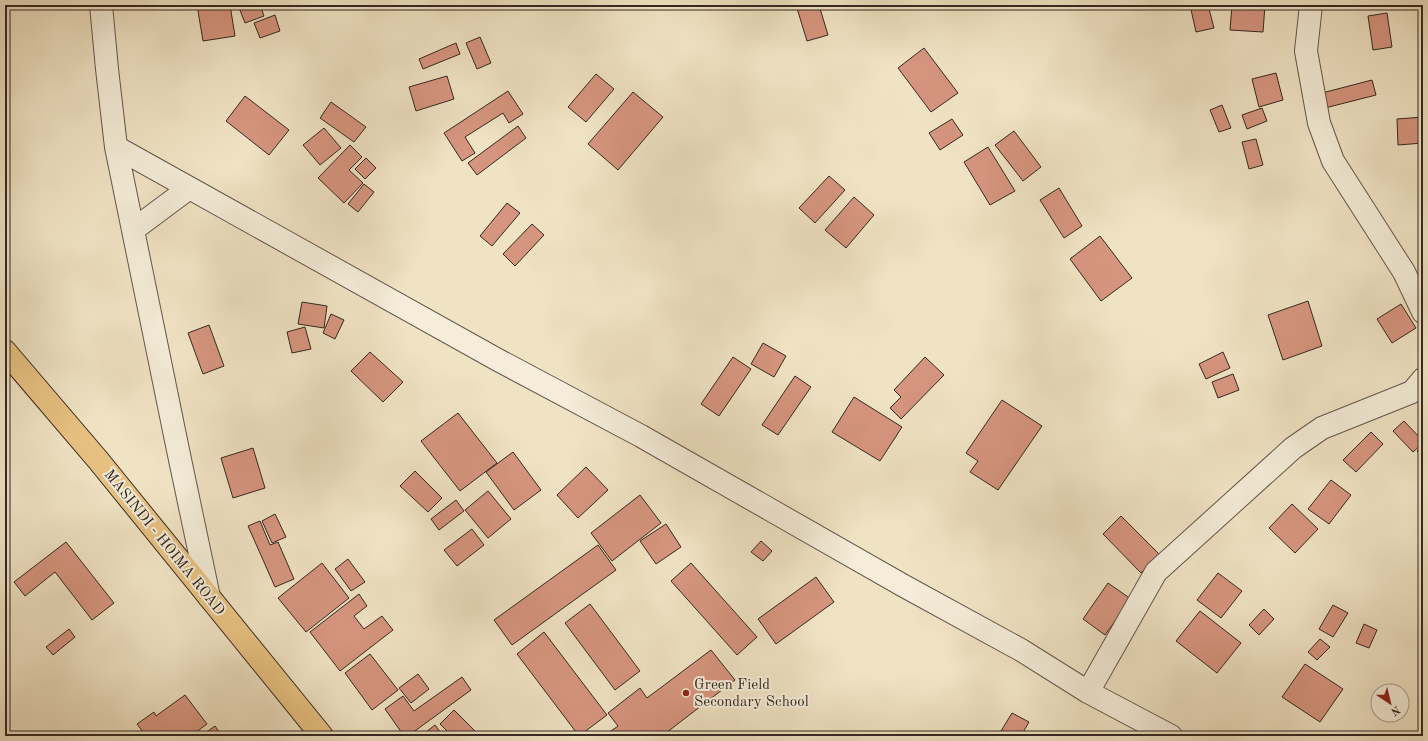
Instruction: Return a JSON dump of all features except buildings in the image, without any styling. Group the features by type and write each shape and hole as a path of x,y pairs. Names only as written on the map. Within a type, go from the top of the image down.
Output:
{"main road":[{"name":"MASINDI - HOIMA ROAD","path":"5,351 98,460 322,736"}],"street":[{"path":"102,5 107,70 116,147 209,597"},
{"path":"1311,5 1306,51 1318,123 1333,161 1404,272 1423,312"},
{"path":"116,147 188,189 498,360 641,436 904,586 1021,650 1088,692 1171,736"},
{"path":"133,230 188,189"},
{"path":"1088,692 1156,572 1294,448 1322,428 1412,392 1423,379"}],"place":[{"name":"Green Field Secondary School","path":"686,693"}]}
